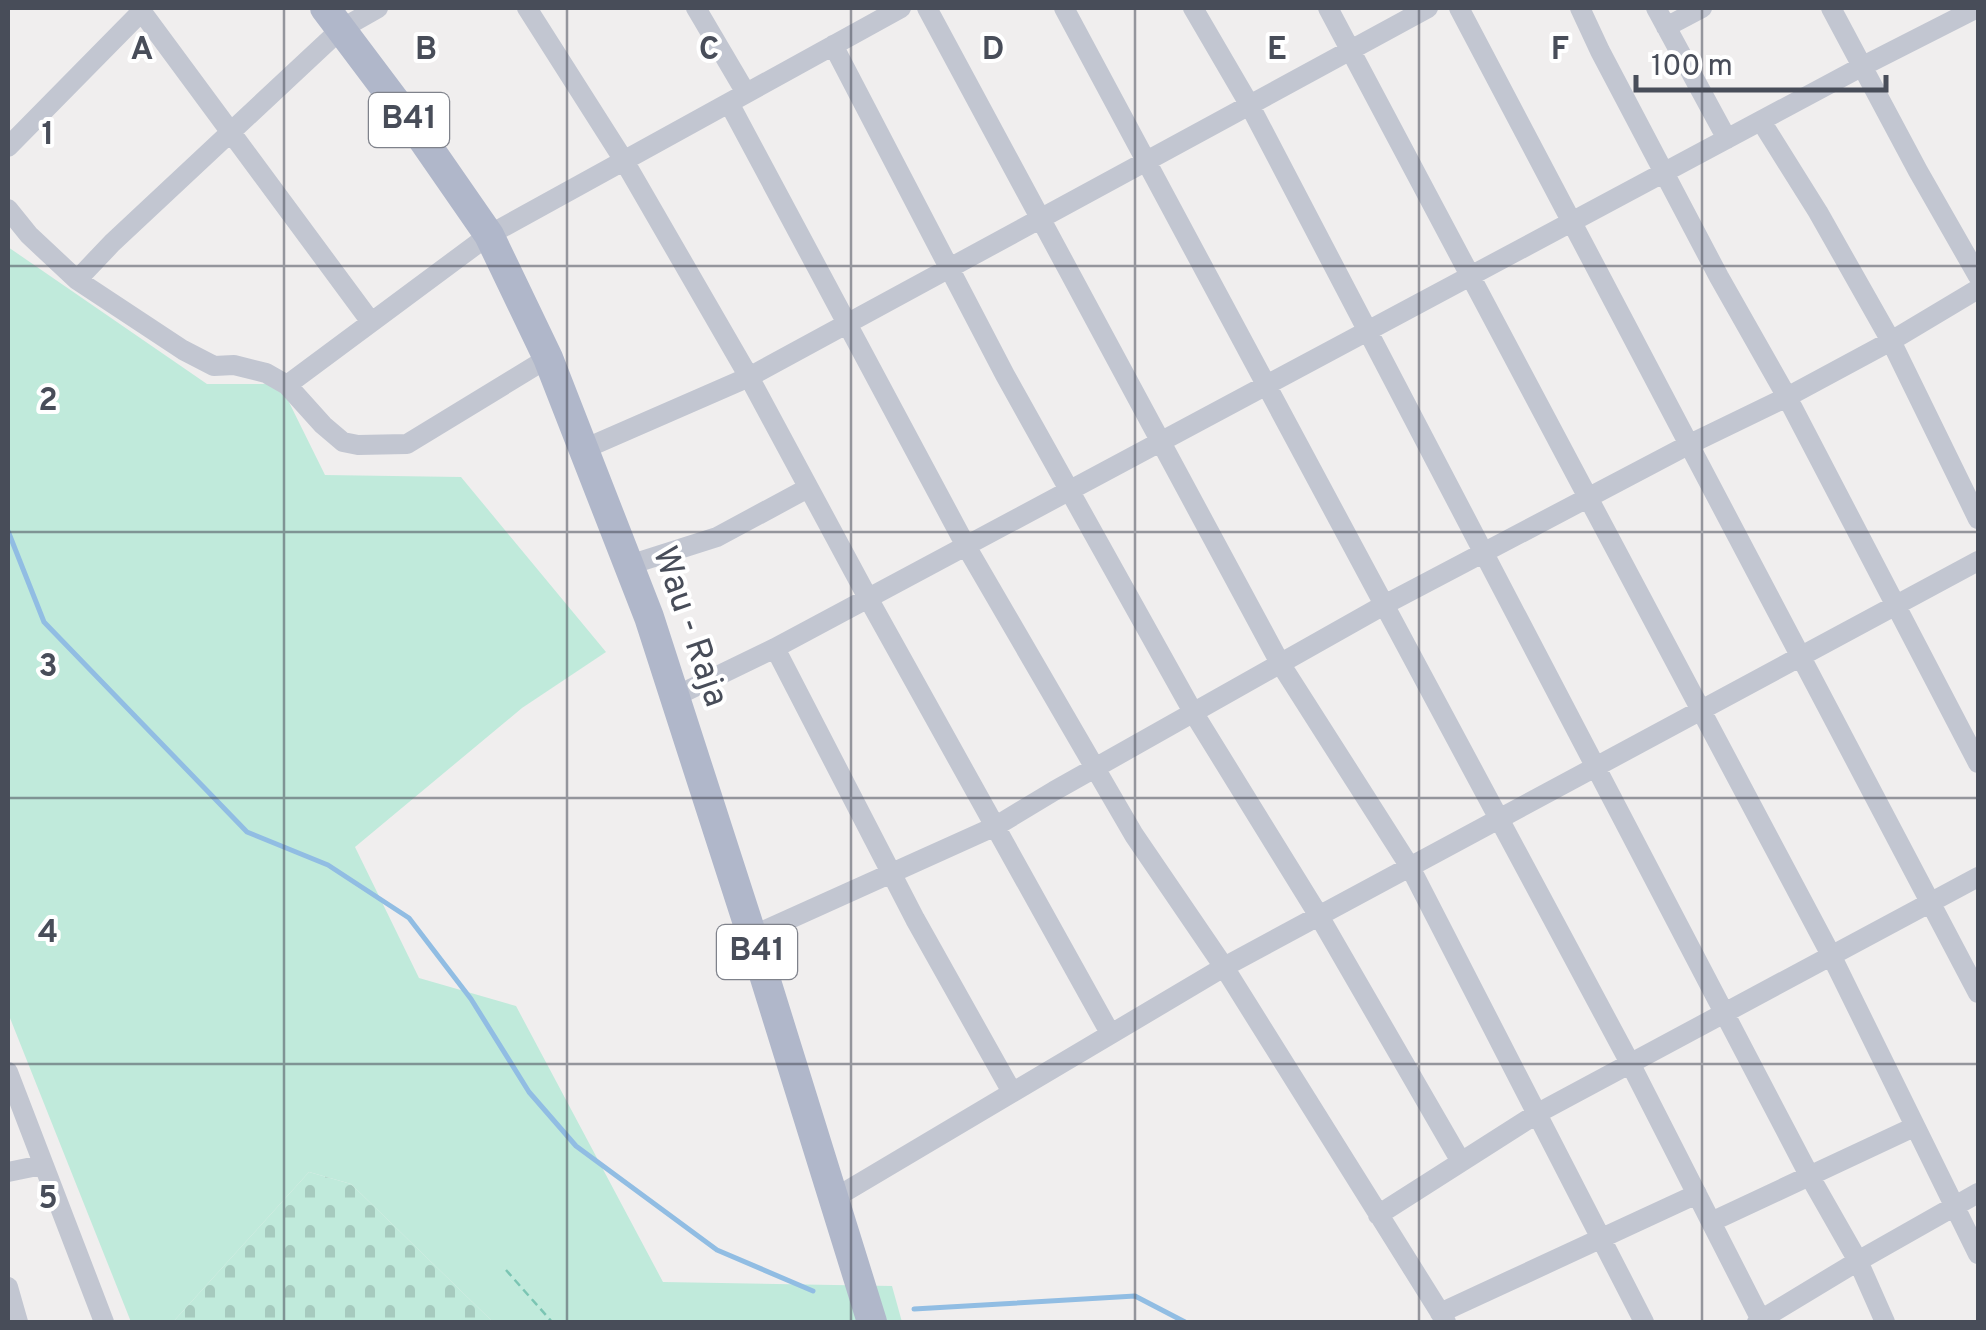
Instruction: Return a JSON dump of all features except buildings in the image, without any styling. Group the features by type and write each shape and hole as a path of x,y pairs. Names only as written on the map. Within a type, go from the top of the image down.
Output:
{"main road":[{"name":"Wau - Raja","path":"333,18 489,235 548,358 630,565 752,936 872,1322"}],"street":[{"path":"77,280 230,132 333,18 378,8"},
{"path":"527,8 624,159 749,377 1110,1034"},
{"path":"696,8 847,323 966,546 1134,835 1224,967 1443,1318 1697,1194"},
{"path":"287,385 489,235 832,46 878,13 901,8"},
{"path":"926,8 1280,663 1410,868 1644,1322"},
{"path":"1064,8 1630,1063 1760,1322 1978,1194"},
{"path":"1194,8 1249,104 1809,1175 1858,1261 1886,1322"},
{"path":"1328,8 1830,955 1978,1254"},
{"path":"584,449 749,377 1428,8"},
{"path":"1459,8 1978,994"},
{"path":"1580,8 1978,763"},
{"path":"1656,8 1727,138"},
{"path":"1666,27 1702,8"},
{"path":"1831,8 1978,276"},
{"path":"8,146 141,9 372,322"},
{"path":"674,696 775,648 1727,138 1976,11"},
{"path":"832,46 1005,376 1193,712 1319,916 1460,1160"},
{"path":"1761,120 1891,342 1978,518"},
{"path":"8,209 28,236 77,280 214,366 234,365 266,373 287,385 343,442 407,444 548,358"},
{"path":"752,936 996,826 1384,605 1891,342 1978,290"},
{"path":"630,565 716,537 808,488"},
{"path":"832,1199 1224,967 1978,561"},
{"path":"775,648 931,948 1012,1092"},
{"path":"1378,1215 1538,1113 1978,876"},
{"path":"8,1072 104,1322"},
{"path":"1711,1222 1914,1127"},
{"path":"8,1172 42,1165"},
{"path":"8,1286 18,1322"}],"path":[{"path":"506,1270 552,1322"}],"green space":[{"path":"8,247 207,384 280,384 325,475 461,477 606,652 522,708 355,847 419,978 516,1006 663,1282 892,1286 902,1322 493,1322 351,1184 309,1172 173,1322 131,1322 8,1013"},
{"path":"309,1172 351,1184 493,1322 173,1322"}],"waterway":[{"path":"8,531 44,622 247,832 328,865 409,918 471,999 529,1092 576,1146 717,1250 813,1291"},
{"path":"914,1309 1135,1296 1185,1322"}]}
